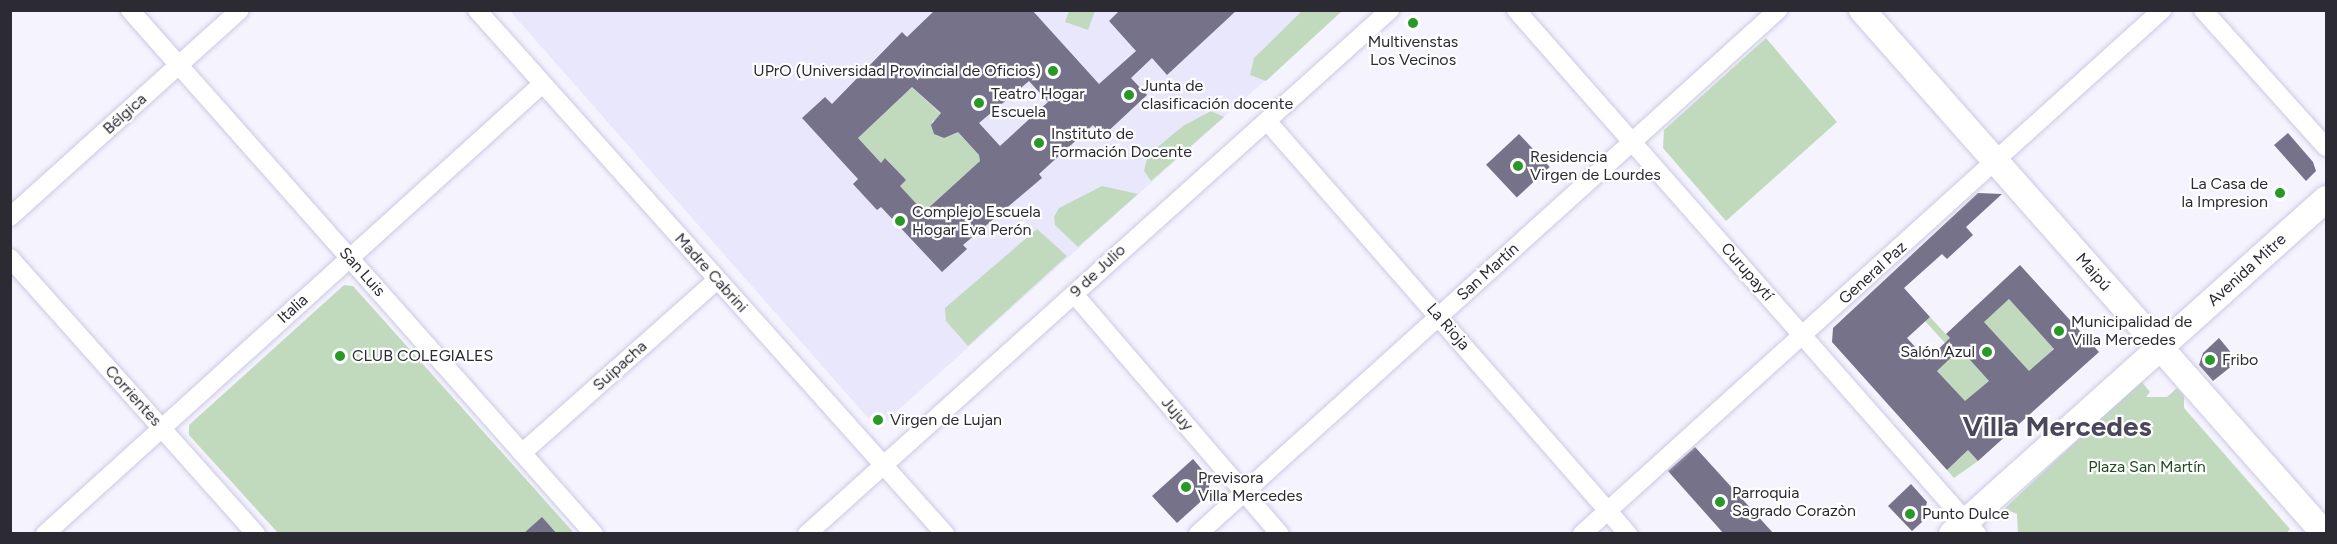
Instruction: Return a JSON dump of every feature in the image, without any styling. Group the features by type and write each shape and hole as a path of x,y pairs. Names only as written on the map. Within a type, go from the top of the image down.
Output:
{"street":[{"name":"San Luis","path":"130,10 594,534"},
{"name":"Bélgica","path":"10,217 240,10"},
{"name":"Madre Cabrini","path":"477,10 541,85 945,534"},
{"name":"9 de Julio","path":"807,534 1390,10"},
{"name":"Curupaytí","path":"1516,10 1803,336 1965,529"},
{"name":"San Martín","path":"1198,534 1778,10"},
{"name":"Maipú","path":"1862,10 2159,349 2325,534"},
{"name":"General Paz","path":"1582,534 2162,10"},
{"path":"2203,10 2326,147"},
{"name":"Italia","path":"45,534 541,85"},
{"name":"La Rioja","path":"1267,121 1628,534"},
{"name":"Avenida Mitre","path":"1965,529 2159,349 2326,199"},
{"name":"Corrientes","path":"10,258 256,534"},
{"name":"Suipacha","path":"522,453 717,280"},
{"name":"Jujuy","path":"1074,294 1280,534"}],"shaded area":[{"name":"Complejo Escuela Hogar Eva Perón","path":"510,11 1342,11 885,422 868,418"}],"green space":[{"path":"1069,11 1095,11 1088,30 1065,22"},
{"path":"1342,11 1266,81 1250,75 1254,58 1301,12"},
{"path":"1766,38 1837,122 1726,221 1663,148 1664,130"},
{"path":"912,87 944,117 932,121 934,134 944,138 953,127 979,155 980,161 924,212 900,186 905,180 886,158 881,163 858,138"},
{"path":"1211,111 1224,117 1151,181 1144,171 1148,155 1183,126"},
{"path":"1102,186 1138,194 1078,247 1055,225 1054,217 1059,208"},
{"path":"1037,229 1067,256 968,346 946,321 945,308"},
{"name":"CLUB COLEGIALES","path":"344,285 353,286 574,533 278,533 189,435 189,425"},
{"path":"2009,299 2054,349 2029,372 1984,322"},
{"path":"1930,317 1989,381 1979,390 1977,415 1937,371 1955,354 1925,321"},
{"name":"Plaza San Martín","path":"2141,381 2150,392 2146,397 2167,397 2177,388 2184,396 2184,408 2290,529 2286,534 2018,533 2017,514 2004,509"},
{"path":"1968,450 1978,461 1954,478 1947,470"}],"building":[{"path":"935,10 1032,10 1099,84 1136,51 1109,21 1120,10 1237,10 1167,75 1152,58 1131,78 1147,95 1103,136 1093,125 1039,174 1042,178 963,245 967,249 942,272 881,207 877,210 853,184 858,179 802,118 825,97 832,104 902,32 907,37","holes":["1029,81 1048,102 1000,146 979,123","912,87 941,113 931,125 934,134 944,138 958,132 979,155 980,161 924,212 900,186 906,180 885,158 881,163 858,138"]},
{"path":"2288,133 2313,162 2316,171 2306,181 2274,145"},
{"name":"Residencia Virgen de Lourdes","path":"1519,134 1550,167 1517,198 1486,165"},
{"name":"Municipalidad de Villa Mercedes","path":"1978,193 2002,194 1966,227 1973,235 1947,259 1942,254 1904,288 1930,317 1907,338 1927,360 1950,338 1946,334 2020,265 2099,352 1978,461 1968,450 1947,470 1832,342 1833,328","holes":["2009,299 2054,349 2029,371 1984,322","1960,349 1989,381 1965,401 1937,371"]},
{"path":"2219,338 2238,361 2213,381 2199,365 2203,353"},
{"name":"Parroquia Sagrado Corazòn","path":"1695,447 1774,534 1724,534 1668,471"},
{"name":"Previsora Villa Mercedes","path":"1193,459 1210,479 1208,495 1177,523 1152,496"},
{"name":"Punto Dulce","path":"1911,484 1927,502 1922,522 1912,531 1888,506"},
{"path":"542,517 557,534 523,534"}],"place":[{"name":"Multivenstas Los Vecinos","path":"1413,23"},
{"name":"UPrO (Universidad Provincial de Oficios)","path":"1053,71"},
{"name":"Junta de clasificación docente","path":"1129,95"},
{"name":"Teatro Hogar Escuela","path":"979,103"},
{"name":"Instituto de Formación Docente","path":"1039,143"},
{"name":"Residencia Virgen de Lourdes","path":"1518,166"},
{"name":"La Casa de la Impresion","path":"2280,193"},
{"name":"Complejo Escuela Hogar Eva Perón","path":"900,221"},
{"name":"Municipalidad de Villa Mercedes","path":"2059,331"},
{"name":"Salón Azul","path":"1987,352"},
{"name":"CLUB COLEGIALES","path":"340,356"},
{"name":"Fribo","path":"2210,360"},
{"name":"Virgen de Lujan","path":"878,420"},
{"name":"Previsora Villa Mercedes","path":"1186,487"},
{"name":"Parroquia Sagrado Corazòn","path":"1720,502"},
{"name":"Punto Dulce","path":"1910,514"}],"district":[{"name":"Villa Mercedes","path":"2057,426"}]}
